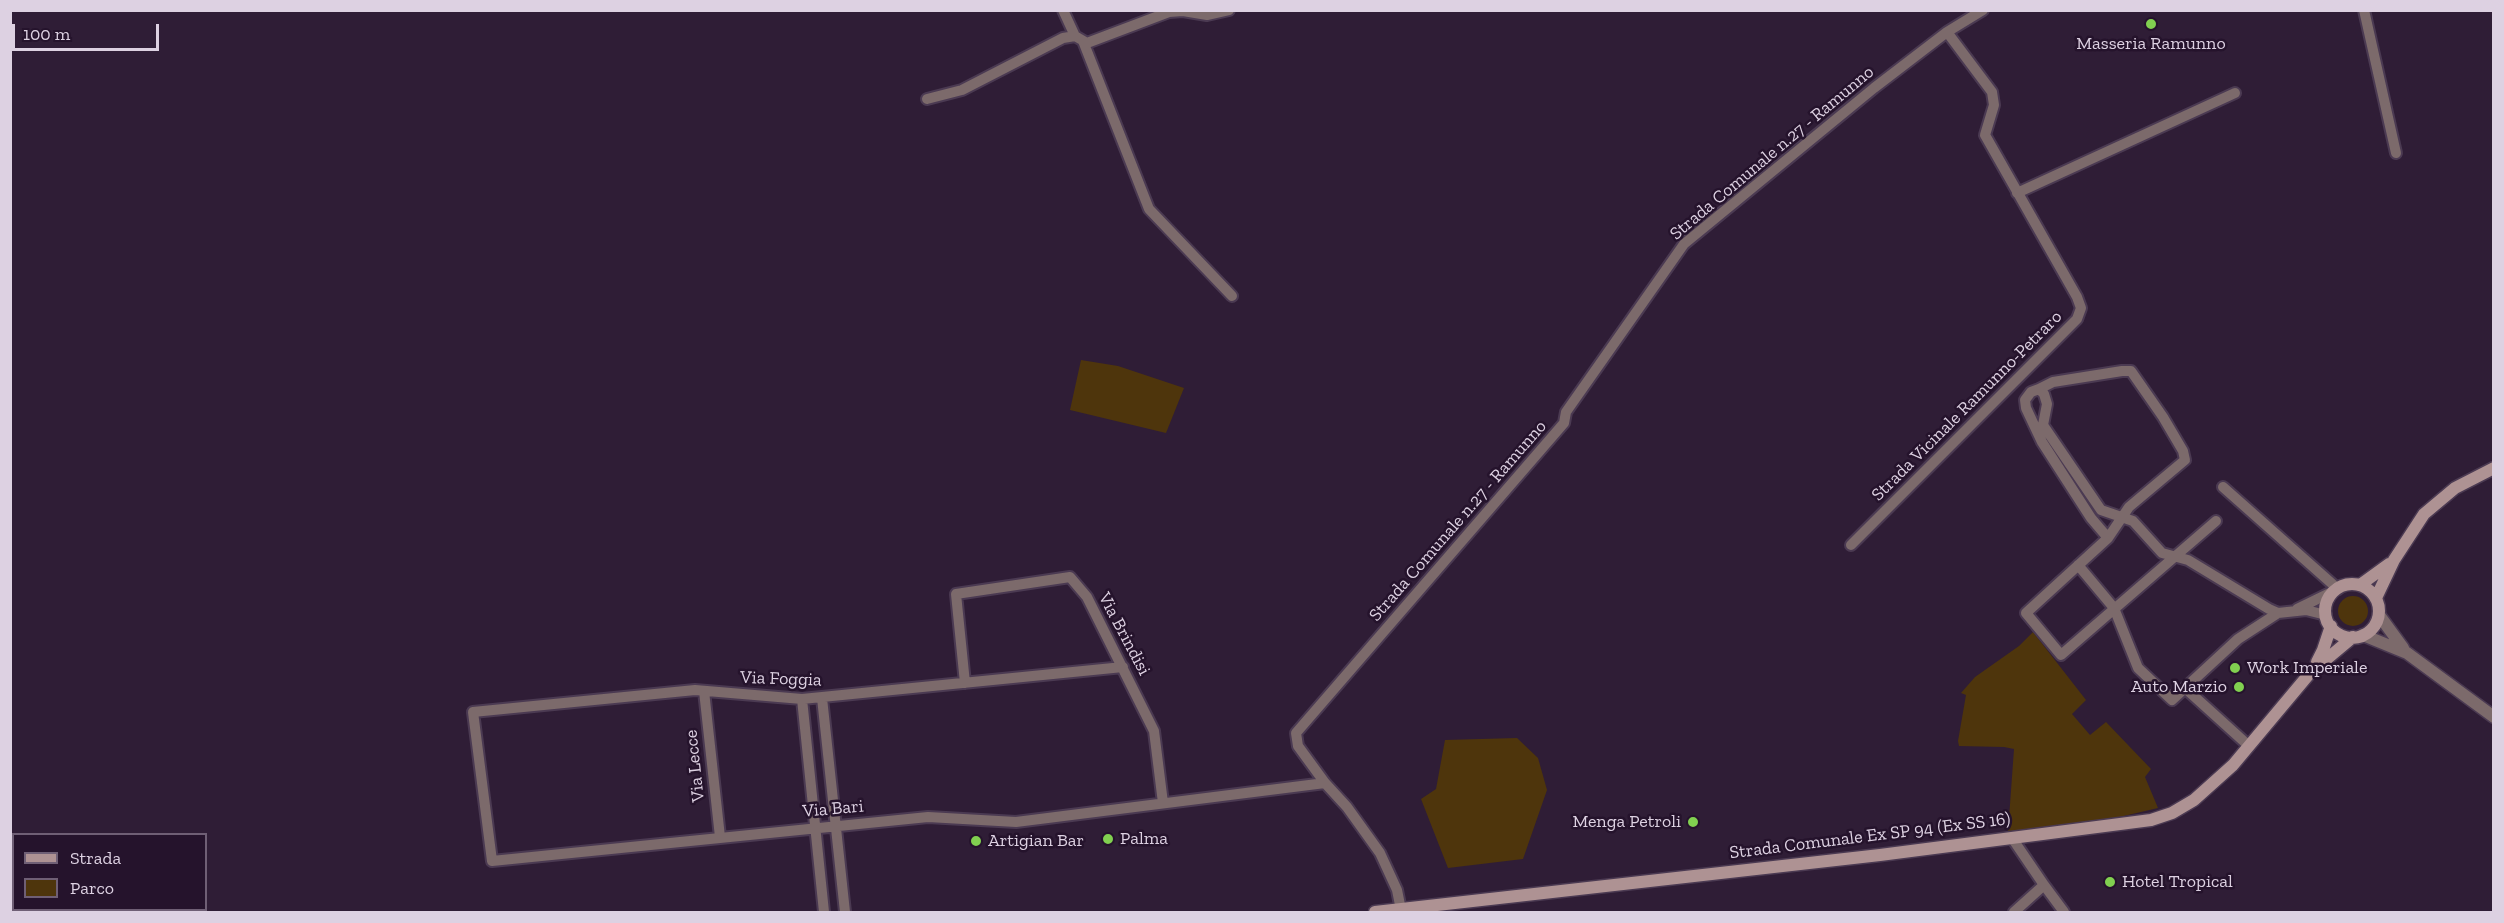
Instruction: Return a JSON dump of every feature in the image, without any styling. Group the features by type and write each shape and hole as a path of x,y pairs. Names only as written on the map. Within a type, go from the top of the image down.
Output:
{"main road":[{"path":"2376,598 2394,560 2424,514 2455,488 2493,468"},
{"path":"2360,585 2394,560"},
{"path":"2352,584 2360,585 2367,588 2376,598 2379,615 2376,624 2358,636 2337,632 2328,621 2326,607 2336,590 2352,584"},
{"name":"Strada Comunale Ex SP 94 (Ex SS 16)","path":"1375,912 1415,910 2151,820 2172,813 2202,793 2233,765 2310,673 2323,650 2328,621"},
{"name":"Strada Comunale Ex SP 94 (Ex SS 16)","path":"2310,673 2358,636"}],"street":[{"path":"1063,10 1079,38 1149,209 1232,296"},
{"path":"927,99 962,90 1063,38 1079,38 1088,43 1169,12 1183,11 1207,15 1228,10"},
{"name":"Strada Comunale n.27 - Ramunno","path":"1325,783 1298,746 1295,739 1296,733 1564,423 1566,412 1572,403 1684,244 1865,95 1947,32 1983,10"},
{"path":"2364,10 2396,153"},
{"name":"Strada Vicinale Ramunno-Petraro","path":"1851,545 2077,319 2081,308 2077,297 1985,135 1994,105 1992,92 1947,32"},
{"path":"2017,193 2235,93"},
{"path":"2108,538 2091,518 2042,442 2026,408 2025,400 2031,392 2053,382 2131,371 2163,417 2183,452 2185,460 2129,507 2108,538 2026,613 2061,655 2216,520"},
{"path":"2039,389 2044,394 2047,404 2043,425 2101,510 2133,521 2162,553 2188,560 2278,613"},
{"path":"2223,487 2336,590 2291,612"},
{"path":"2078,566 2114,608 2138,668 2172,700 2238,639 2278,613 2306,610 2328,621"},
{"name":"Via Brindisi","path":"965,683 956,594 1070,577 1087,597 1154,731 1163,803"},
{"path":"2379,615 2389,633 2407,653 2493,717"},
{"path":"2358,636 2407,653"},
{"name":"Via Foggia","path":"473,712 695,690 802,699 822,698 1123,667"},
{"path":"2185,688 2249,746"},
{"name":"Via Lecce","path":"704,691 720,837"},
{"path":"822,698 845,912"},
{"path":"802,699 824,912"},
{"name":"Via Bari","path":"473,712 492,861 928,817 1016,822 1325,783"},
{"path":"1325,783 1347,807 1380,853 1397,890 1401,910"},
{"path":"2012,838 2064,912"},
{"path":"2014,912 2044,885"}],"green space":[{"path":"1081,360 1118,366 1184,388 1166,433 1070,410"},
{"path":"2353,596 2364,600 2368,611 2364,622 2353,626 2342,622 2338,611 2342,600"},
{"path":"2033,632 2086,700 2072,714 2090,735 2106,722 2151,769 2145,777 2158,808 2111,819 2008,832 2014,749 1959,746 1966,695 1961,693 1975,677 2019,646"},
{"path":"1517,738 1538,758 1547,790 1523,859 1448,868 1421,799 1436,789 1445,740"}],"place":[{"name":"Masseria Ramunno","path":"2151,24"},
{"name":"Work Imperiale","path":"2235,668"},
{"name":"Auto Marzio","path":"2239,687"},
{"name":"Menga Petroli","path":"1693,822"},
{"name":"Palma","path":"1108,839"},
{"name":"Artigian Bar","path":"976,841"},
{"name":"Hotel Tropical","path":"2110,882"}]}
